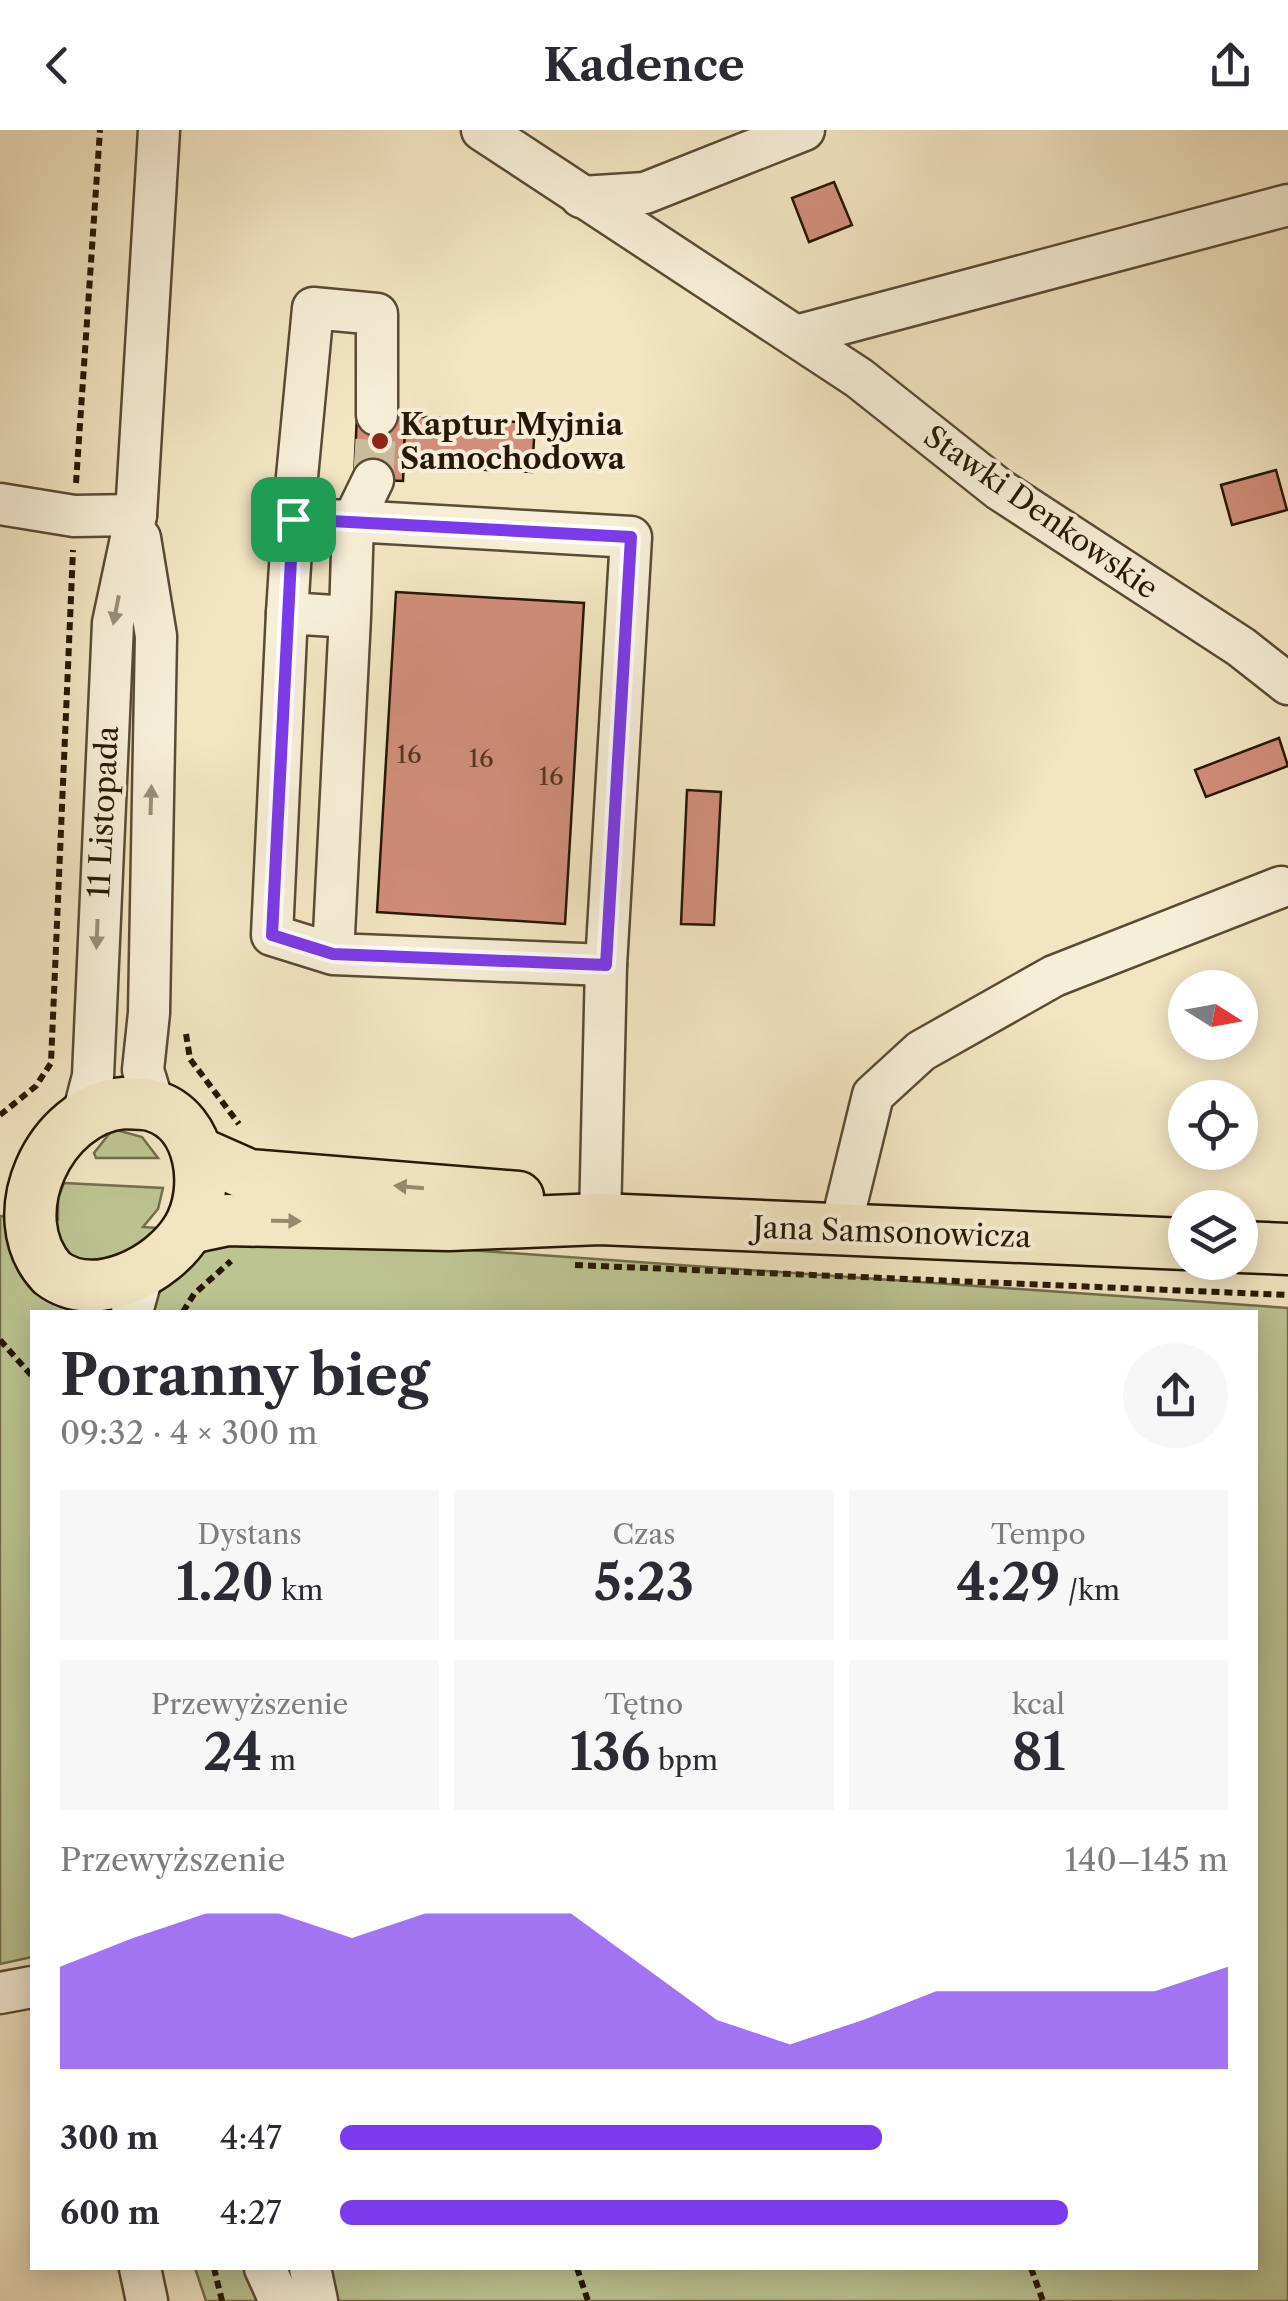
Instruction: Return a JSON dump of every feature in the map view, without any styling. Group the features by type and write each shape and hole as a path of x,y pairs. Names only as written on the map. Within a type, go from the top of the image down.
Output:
{"main road":[{"path":"114,1104 154,1106 172,1116 199,1152 200,1186 189,1228 138,1292 108,1284 84,1287 67,1297 38,1262 10,1191 38,1156 84,1111 114,1104"},
{"name":"Jana Samsonowicza","path":"199,1152 249,1175 506,1194 600,1220"},
{"name":"Jana Samsonowicza","path":"189,1228 227,1220 449,1225 600,1220 1168,1243"},
{"path":"1258,1247 1288,1248"}],"street":[{"name":"11 Listopada","path":"84,1111 92,1076 113,623 136,514 159,130"},
{"name":"Stawki Denkowskie","path":"482,130 859,378 1000,490 1241,648 1288,684"},
{"path":"581,197 645,193 804,130"},
{"path":"796,336 1288,205"},
{"path":"378,415 377,314 313,308 293,519 272,935 333,954 606,965"},
{"path":"333,954 353,521 373,480"},
{"path":"0,504 74,516 136,514"},
{"name":"11 Listopada","path":"136,514 156,636 148,1012 142,1070 154,1106"},
{"path":"293,519 631,537 606,965 600,1220"},
{"path":"287,613 350,616"},
{"path":"840,1230 874,1095 921,1051 1054,976 1280,887"},
{"path":"0,1993 30,1987"},
{"path":"140,2270 147,2301"},
{"path":"310,2270 317,2301"}],"path":[{"path":"0,1115 36,1086 50,1063 74,516 100,130"},
{"path":"185,1030 190,1059 252,1135"},
{"path":"184,1310 194,1294 241,1252"},
{"path":"570,1265 1288,1295"},
{"path":"0,1340 30,1374"},
{"path":"214,2270 222,2301"},
{"path":"578,2270 588,2301"},
{"path":"1032,2270 1043,2301"}],"green space":[{"path":"113,1129 142,1137 158,1158 96,1158 94,1153"},
{"path":"64,1183 163,1188 158,1209 143,1227 1288,1308 1288,2301 206,2301 196,2270 1258,2270 1258,1310 30,1310 30,1957 0,1964 0,1216 58,1220 58,1198"}],"building":[{"path":"834,182 852,225 809,242 792,198"},
{"name":"Kaptur Myjnia Samochodowa","path":"357,414 406,416 403,481 354,479"},
{"path":"406,416 535,423 532,472 403,466"},
{"path":"1276,470 1287,510 1232,525 1221,485"},
{"path":"396,592 584,603 565,924 377,912"},
{"path":"1279,738 1288,766 1206,797 1195,770"},
{"path":"687,790 721,792 714,925 681,924"}],"tunnel":[{"path":"373,480 377,415"}],"place":[{"name":"Kaptur Myjnia Samochodowa","path":"380,441"}],"route":[{"path":"293,519 631,537 606,965 333,954 272,935 293,519"}]}
